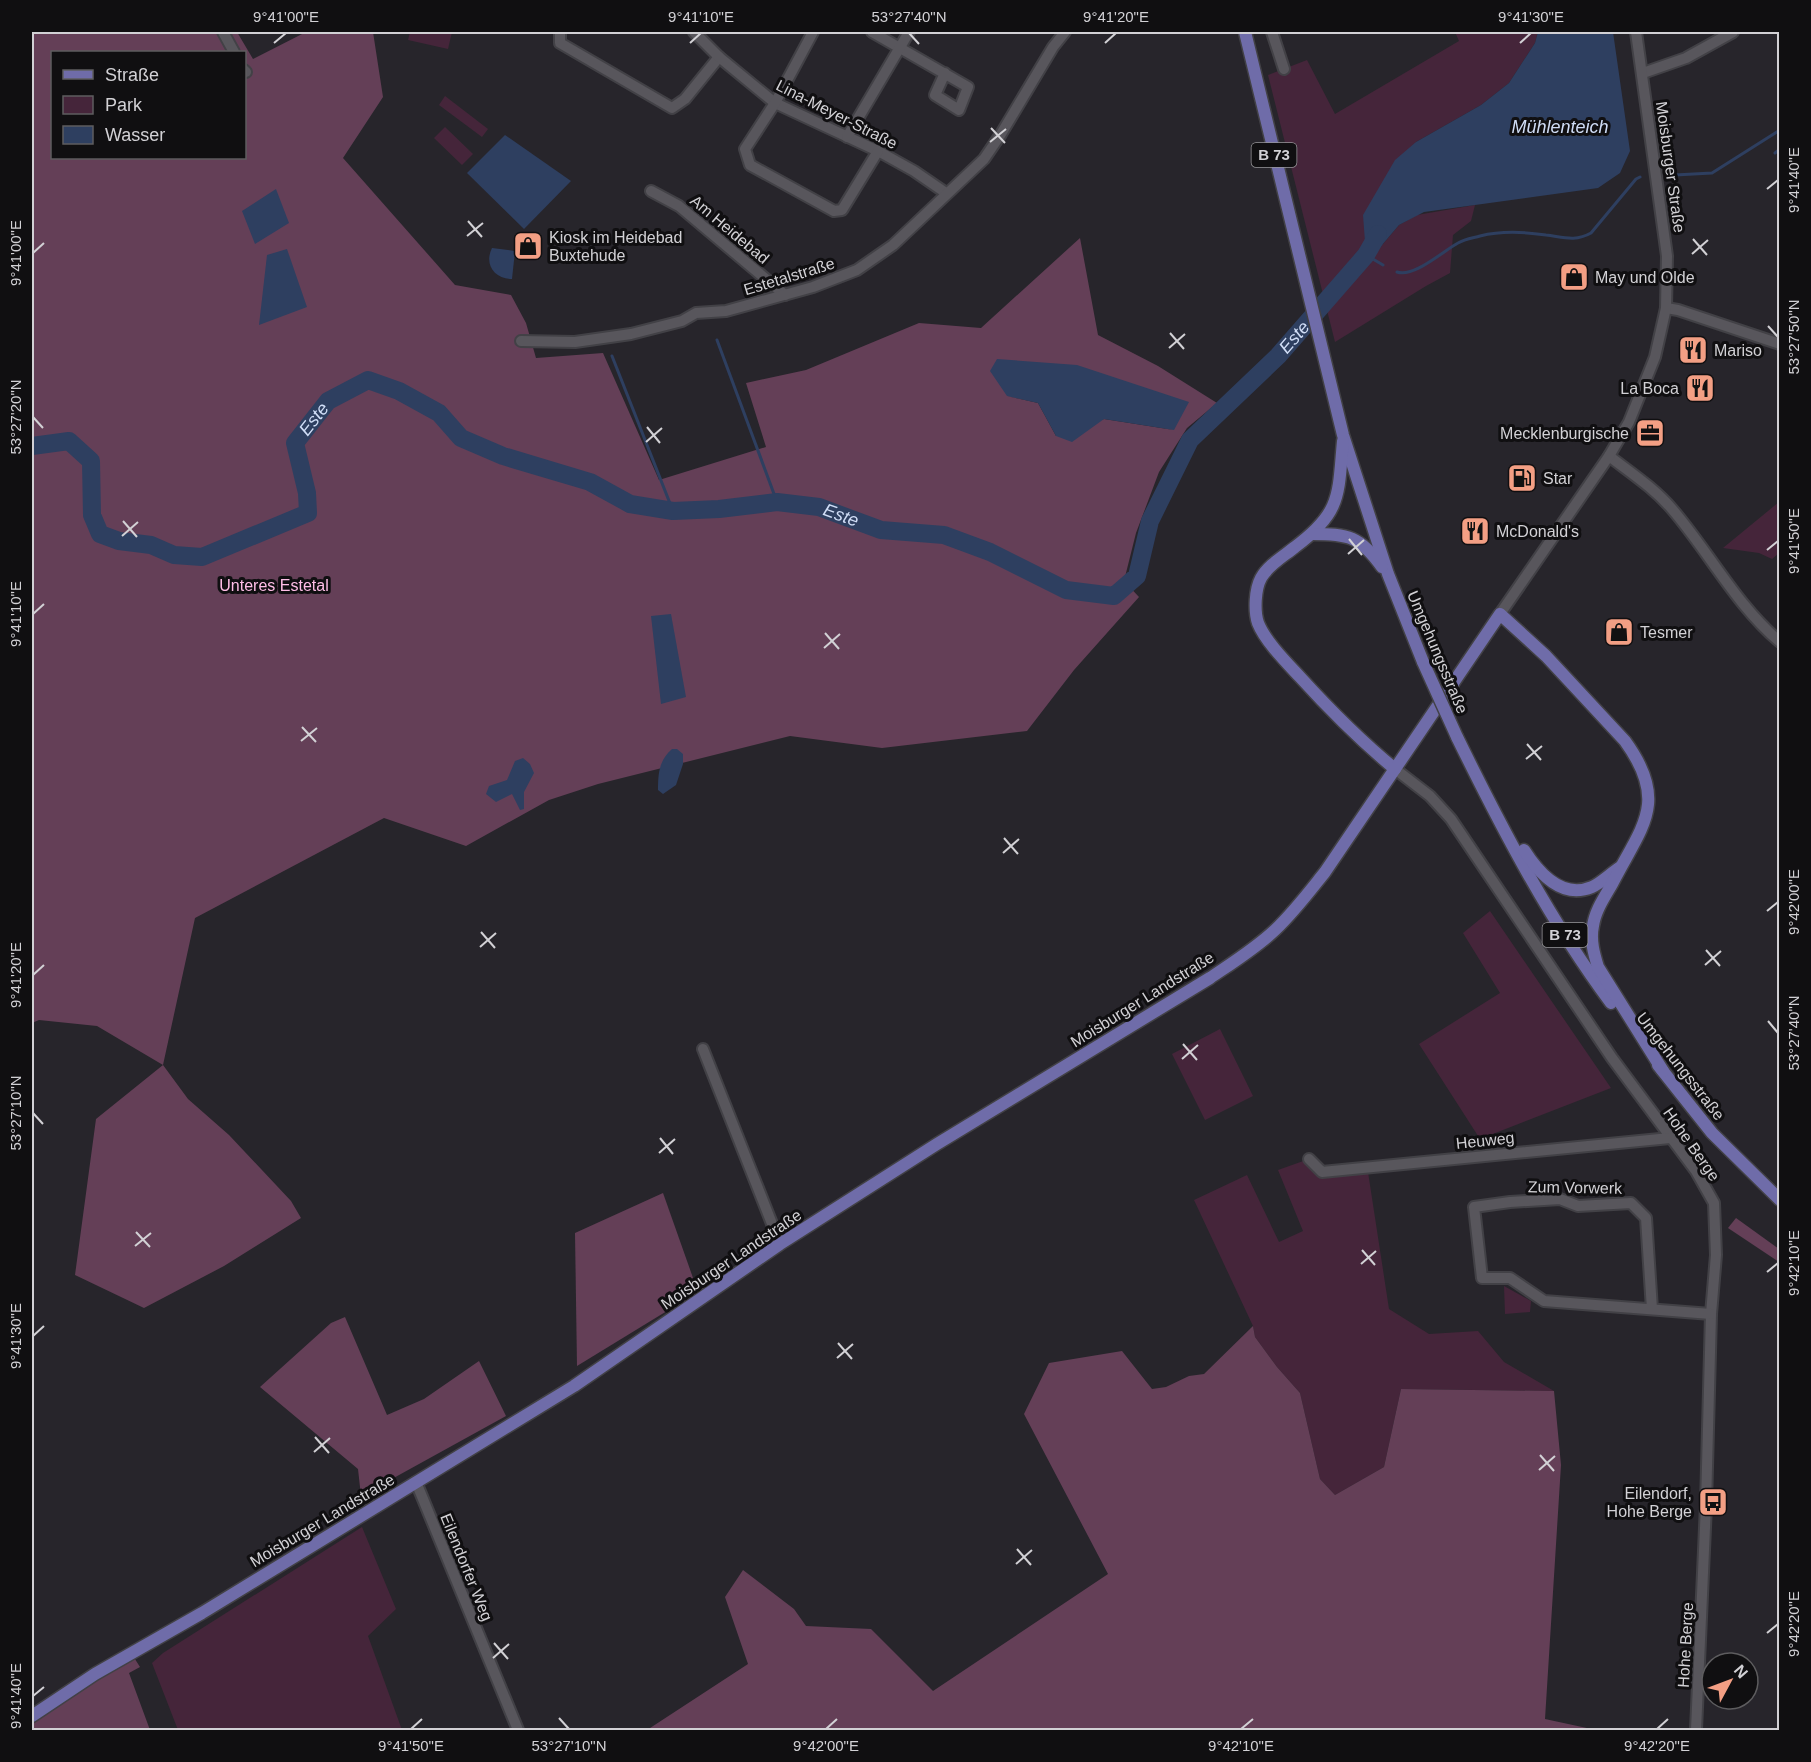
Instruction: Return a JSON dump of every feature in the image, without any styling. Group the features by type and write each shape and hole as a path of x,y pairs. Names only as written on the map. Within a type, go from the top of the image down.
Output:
{"main road":[{"name":"Umgehungsstraße","path":"1245,32 1343,435 1388,574 1423,662 1457,737 1518,856 1568,940 1606,996 1712,1133 1779,1200"},
{"path":"1343,435 1340,489 1333,508 1312,534 1275,562 1261,578 1256,600 1258,623 1276,652 1331,711 1395,769"},
{"path":"1312,534 1341,534 1359,542 1373,554 1388,574"},
{"path":"1500,614 1546,656 1579,691 1625,741 1639,764 1647,788 1648,807 1645,825 1620,867 1596,915 1592,928 1593,948 1598,968 1662,1071"},
{"name":"Moisburger Landstraße","path":"32,1716 95,1674 202,1613 574,1386 780,1244 937,1144 1210,978 1254,948 1298,907 1331,863 1500,614"},
{"path":"1482,788 1532,863 1542,876 1555,884 1571,889 1591,887 1620,867"}],"street":[{"path":"223,32 233,51"},
{"path":"560,32 560,43 672,108 685,99 718,57"},
{"name":"Lina-Meyer-Straße","path":"694,32 718,57 775,103 878,152 914,171 946,193"},
{"path":"813,32 775,103 745,149 750,165 834,210 842,210 878,152"},
{"path":"872,32 945,74"},
{"path":"847,137 909,32"},
{"name":"Estetalstraße","path":"521,341 575,342 630,334 682,321 696,312 726,311 785,295 857,270 893,246 984,159 1053,47 1065,32"},
{"path":"1272,32 1284,69"},
{"name":"Moisburger Straße","path":"1500,614 1609,456 1629,422 1651,368 1666,308 1667,256 1636,32"},
{"path":"1643,73 1686,58 1733,32"},
{"name":"Am Heidebad","path":"651,191 679,206 785,295"},
{"path":"1666,308 1779,344"},
{"path":"1609,456 1640,479 1674,511 1738,596 1779,642"},
{"name":"Hohe Berge","path":"1395,769 1430,796 1451,819 1612,1058 1696,1171 1714,1203 1716,1255 1711,1314 1696,1731"},
{"path":"703,1048 780,1244"},
{"name":"Heuweg","path":"1309,1159 1322,1172 1670,1138"},
{"name":"Zum Vorwerk","path":"1652,1309 1646,1218 1631,1203 1578,1206 1560,1199 1510,1202 1474,1208 1482,1278 1510,1278 1544,1301 1711,1314"},
{"name":"Eilendorfer Weg","path":"416,1482 518,1731"}],"green space":[{"name":"Unteres Estetal","path":"32,32 237,32 253,59 306,32 373,32 383,97 343,158 455,285 511,295 526,323 536,358 603,353 659,480 766,447 746,383 806,370 919,323 981,328 1080,238 1098,335 1158,366 1217,403 1187,428 1159,472 1136,533 1124,581 1139,597 1074,670 1027,731 882,748 790,736 598,784 549,800 466,846 384,818 195,918 163,1065 97,1026 39,1020 32,1023","holes":["1007,396 1174,430 1104,419 1056,436 1038,403"]},
{"path":"410,32 452,32 448,49 408,40"},
{"path":"1455,32 1538,32 1535,43 1509,83 1481,105 1416,142 1371,258 1399,225 1417,215 1475,205 1471,221 1453,235 1450,273 1335,342 1268,75 1307,60 1335,114 1459,41"},
{"path":"445,96 488,129 482,137 439,105"},
{"path":"445,127 473,154 462,165 434,138"},
{"path":"1779,502 1779,553 1772,559 1759,553 1723,548"},
{"path":"1490,911 1611,1088 1480,1139 1419,1044 1500,993 1463,933"},
{"path":"1220,1029 1253,1096 1205,1120 1172,1054"},
{"path":"163,1065 188,1099 229,1135 291,1201 301,1218 224,1266 144,1308 75,1275 96,1119"},
{"path":"1309,1159 1322,1172 1368,1172 1389,1309 1429,1334 1478,1331 1504,1362 1554,1391 1401,1389 1384,1467 1335,1495 1320,1479 1300,1393 1255,1337 1253,1326 1194,1200 1247,1175 1279,1242 1303,1231 1278,1170"},
{"path":"663,1193 698,1292 577,1366 575,1233"},
{"path":"1736,1218 1779,1249 1779,1262 1728,1228"},
{"path":"1504,1286 1531,1301 1530,1312 1505,1314"},
{"path":"345,1317 387,1415 424,1399 479,1361 506,1416 361,1496 358,1469 260,1387 331,1323"},
{"path":"1253,1326 1255,1337 1300,1393 1320,1479 1335,1495 1384,1467 1401,1389 1554,1391 1561,1465 1545,1719 1596,1730 647,1730 748,1664 725,1597 743,1570 794,1609 806,1626 871,1629 933,1691 1108,1574 1024,1414 1049,1363 1122,1351 1152,1389 1166,1387 1189,1376 1204,1374"},
{"path":"362,1527 396,1609 368,1636 402,1730 178,1730 152,1663 163,1653"},
{"path":"133,1656 140,1667 129,1673 150,1730 32,1730 32,1722 98,1676"}],"water":[{"name":"Mühlenteich","path":"1538,32 1613,32 1630,151 1620,173 1598,188 1424,212 1399,225 1371,258 1366,255 1363,215 1395,160 1416,142 1481,105 1509,83 1535,43"},
{"path":"505,135 571,181 524,229 467,173"},
{"path":"276,189 289,223 255,244 242,211"},
{"path":"492,248 515,251 512,279 500,276 492,270 489,260"},
{"path":"287,249 307,307 259,325 267,255"},
{"path":"997,359 1077,365 1189,402 1174,430 1104,419 1072,442 1056,436 1038,403 1007,396 990,371"},
{"path":"671,614 686,697 661,704 651,616"},
{"path":"672,749 677,749 683,754 683,764 676,785 663,794 658,790 659,773 664,758"},
{"path":"523,758 530,764 534,773 524,792 524,809 520,810 512,794 496,802 486,794 489,786 507,780 515,761"}],"waterway":[{"path":"1675,175 1712,173 1780,130"},
{"path":"1775,153 1780,149"},
{"path":"1397,272 1404,273 1420,268 1461,242 1488,234 1522,233 1569,238 1585,236 1591,233 1640,177"},
{"name":"Este","path":"32,446 69,441 91,461 92,515 100,534 119,541 151,545 174,555 202,557 308,513 307,493 295,443 328,401 368,380 399,391 439,413 461,438 503,456 590,482 630,504 673,511 719,509 777,502 819,507 881,530 944,535 990,552 1066,590 1114,596 1137,576 1150,521 1190,440 1278,356 1366,255 1378,234"},
{"path":"1366,255 1383,265"},
{"path":"717,340 777,502"},
{"path":"612,356 673,511"}],"place":[{"name":"Kiosk im Heidebad Buxtehude","path":"528,246"},
{"name":"May und Olde","path":"1574,277"},
{"name":"Mariso","path":"1693,350"},
{"name":"La Boca","path":"1700,388"},
{"name":"Mecklenburgische","path":"1650,433"},
{"name":"Star","path":"1522,478"},
{"name":"McDonald's","path":"1475,531"},
{"name":"Tesmer","path":"1619,632"},
{"name":"Eilendorf, Hohe Berge","path":"1713,1502"}]}
